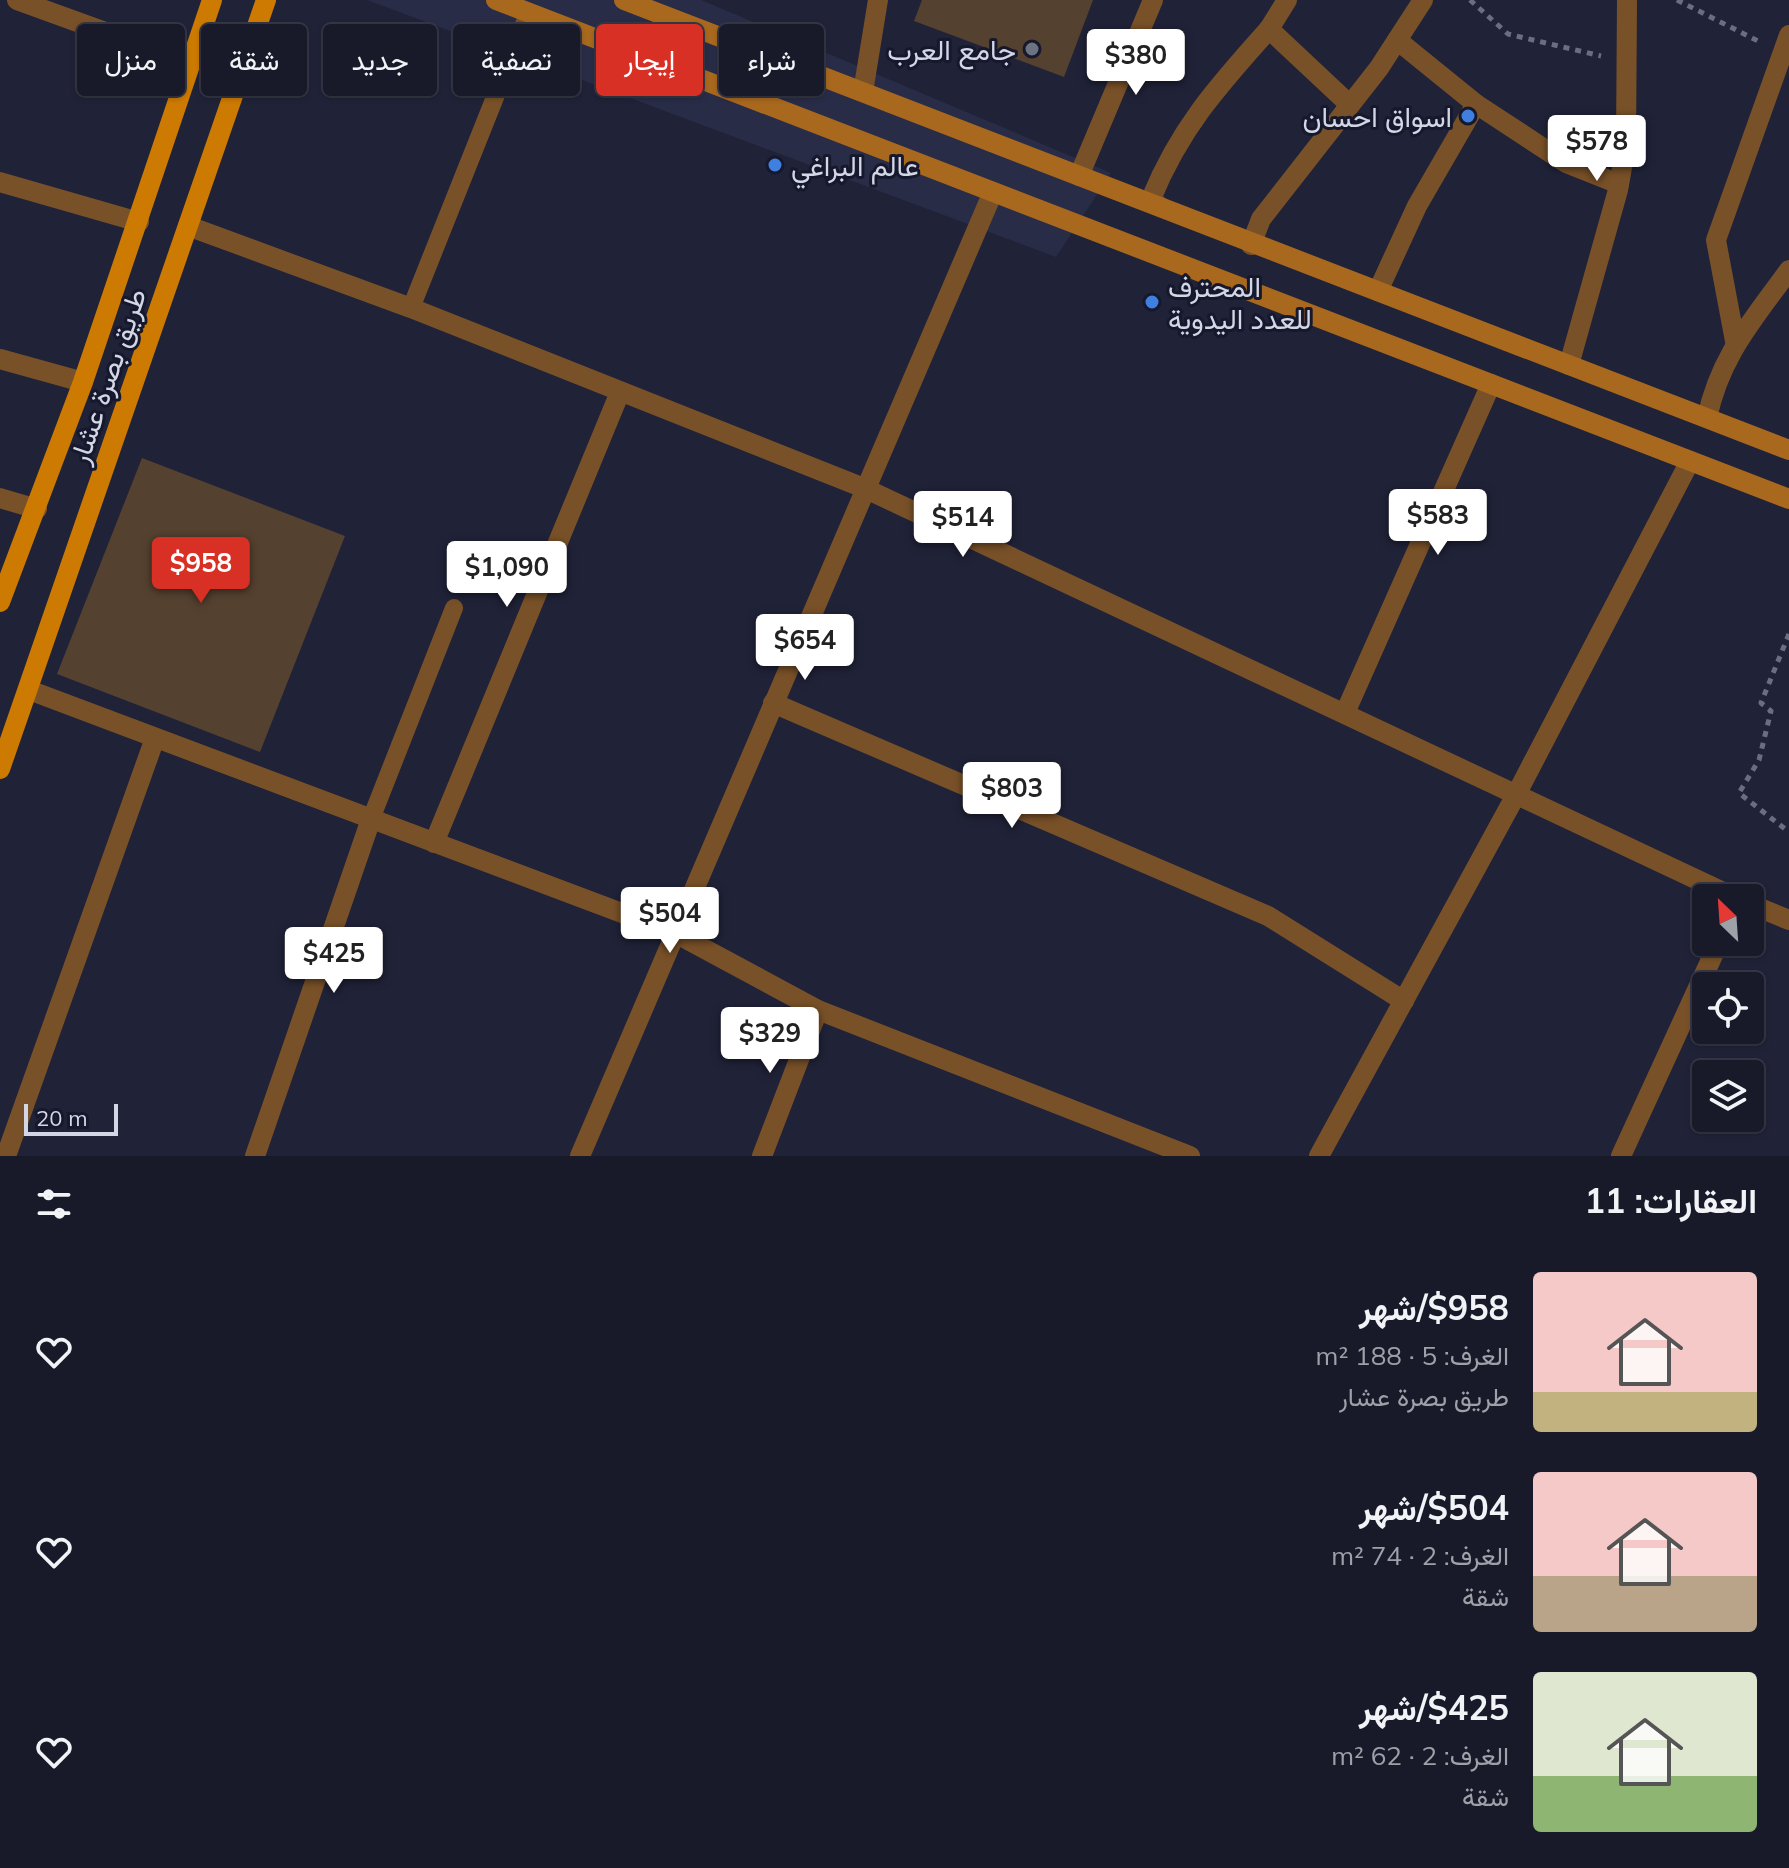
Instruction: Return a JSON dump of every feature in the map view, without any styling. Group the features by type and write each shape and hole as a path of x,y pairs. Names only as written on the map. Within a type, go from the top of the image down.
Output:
{"main road":[{"path":"0,602 83,382 139,222 188,62 212,0"},
{"name":"طريق بصرة عشار","path":"0,769 266,0"}],"street":[{"path":"17,0 188,62"},
{"path":"496,0 1789,499"},
{"path":"624,0 1159,206 1251,245 1789,450"},
{"path":"863,92 878,0"},
{"path":"1079,176 1153,0"},
{"path":"1159,206 1151,199 1162,171 1199,107 1269,29 1287,0"},
{"path":"1251,245 1261,219 1350,105 1423,0"},
{"path":"1569,365 1619,184 1626,145 1627,0"},
{"path":"1269,29 1350,105"},
{"path":"1397,40 1476,104 1566,163 1619,184"},
{"path":"1735,341 1716,240 1786,43"},
{"path":"1378,291 1417,206 1476,104"},
{"path":"0,182 139,222"},
{"path":"580,1156 993,192"},
{"path":"188,226 411,308 864,488 1707,884"},
{"path":"1707,418 1714,386 1735,341 1789,270"},
{"path":"0,359 83,382"},
{"path":"1345,713 1491,384"},
{"path":"434,843 620,392"},
{"path":"1319,1156 1517,793 1690,461"},
{"path":"0,498 37,509"},
{"path":"29,690 675,933 818,1010 1190,1156"},
{"path":"773,703 1268,916 1404,1001"},
{"path":"6,1156 155,738"},
{"path":"255,1156 371,819"},
{"path":"1764,910 1789,920"},
{"path":"1621,1156 1713,956"},
{"path":"762,1156 818,1010"}],"lane":[{"path":"411,308 529,12"},
{"path":"371,819 454,608"}],"path":[{"path":"1470,0 1508,34 1600,56 1627,54"},
{"path":"1677,0 1727,28 1786,43"},
{"path":"1789,634 1761,703 1771,711 1759,760 1739,793 1789,832"}],"shaded area":[{"path":"367,0 701,0 758,24 719,24 719,96 824,96 824,52 1111,173 1056,257 624,96 703,96 703,24 596,24 596,85 580,79 580,24 453,24 453,32"}],"building":[{"name":"جامع العرب","path":"922,0 1093,0 1064,77 914,21"},
{"path":"142,458 345,536 260,752 57,674"}],"place":[{"name":"جامع العرب","path":"1032,49"},
{"name":"اسواق احسان","path":"1468,116"},
{"name":"عالم البراغي","path":"775,165"},
{"name":"المحترف للعدد اليدوية","path":"1152,302"}]}
